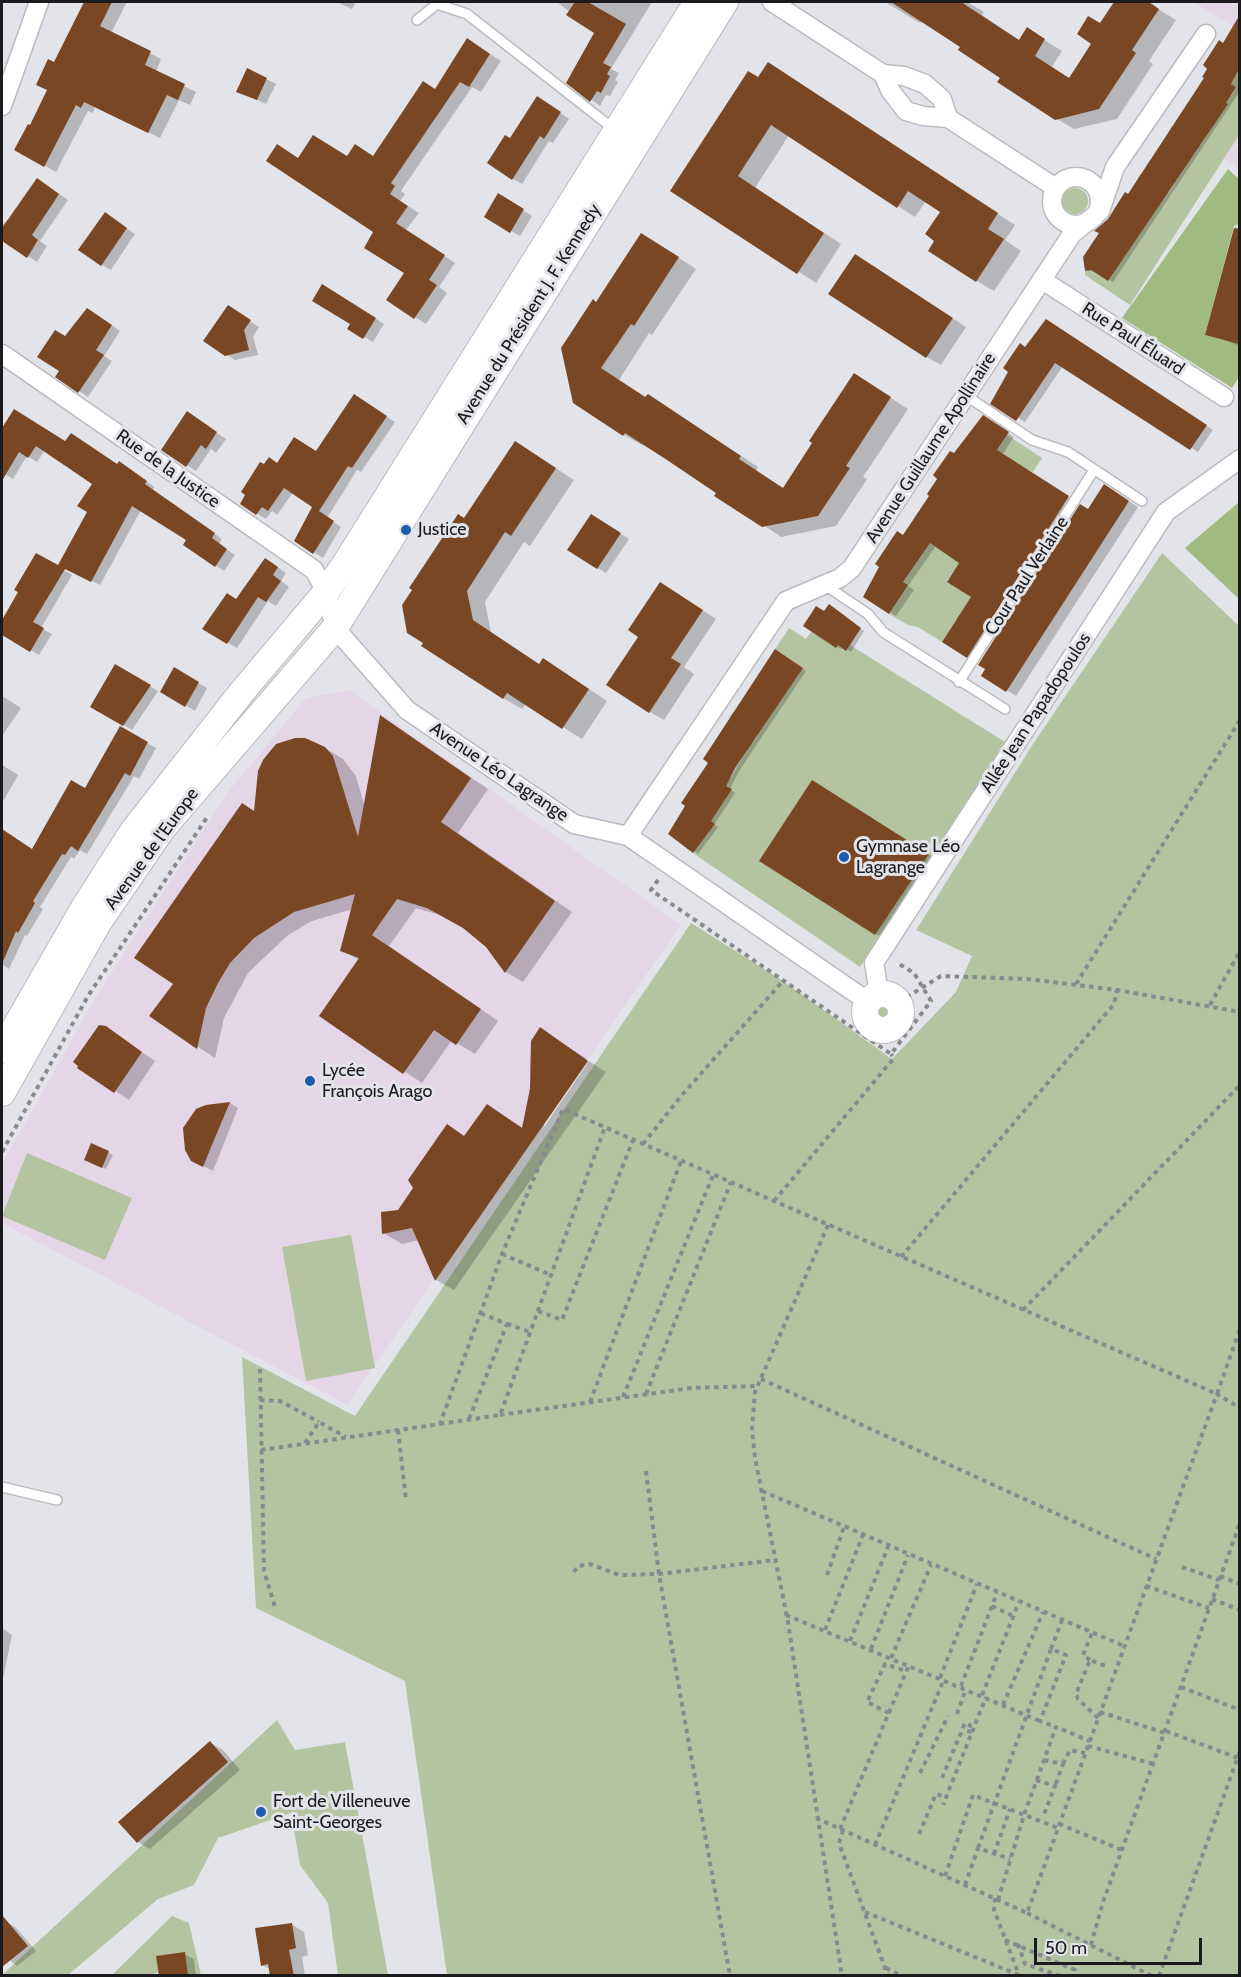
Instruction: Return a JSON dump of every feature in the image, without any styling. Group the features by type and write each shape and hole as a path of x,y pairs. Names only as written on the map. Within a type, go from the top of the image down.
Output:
{"main road":[{"name":"Avenue du Président J. F. Kennedy","path":"326,592 697,2"},
{"name":"Avenue du Président J. F. Kennedy","path":"335,628 725,2"},
{"name":"Avenue de l'Europe","path":"2,1050 85,906 133,831 241,693 326,592"},
{"name":"Avenue de l'Europe","path":"2,1093 99,923 162,829 335,628"}],"street":[{"path":"2,106 39,2"},
{"path":"772,2 883,74 904,76 925,84 942,99 948,118"},
{"name":"Avenue Guillaume Apollinaire","path":"628,836 786,601 808,589 825,585 852,568 1072,234 1100,211 1115,167 1206,34"},
{"path":"883,74 890,90 906,111 923,116 948,118 1056,188"},
{"path":"1086,179 1099,192 1098,211 1092,218 1075,224 1058,217 1052,199 1056,188 1068,178 1086,179 1115,167"},
{"name":"Rue Paul Éluard","path":"1042,280 1224,397"},
{"name":"Rue de la Justice","path":"2,354 314,570 326,592"},
{"name":"Allée Jean Papadopoulos","path":"882,999 874,963 1166,512 1239,459"},
{"name":"Avenue Léo Lagrange","path":"326,592 335,628 407,710 574,824 628,836 882,999"}],"lane":[{"path":"417,20 437,4 468,14 617,131"},
{"path":"965,395 1032,440 1068,452 1142,501"},
{"name":"Cour Paul Verlaine","path":"959,682 1094,471"},
{"path":"825,585 868,614 883,632 1005,710"},
{"path":"2,1487 57,1500"}],"path":[{"path":"1076,984 1239,720"},
{"name":"Avenue de l'Europe","path":"2,1152 87,996 212,809"},
{"path":"1210,1005 1239,951"},
{"path":"882,999 941,976 1028,979 1117,990 1239,1012"},
{"path":"643,1144 682,1095 783,981"},
{"path":"901,1257 1114,1004 1117,990"},
{"path":"774,1201 894,1058 891,1054"},
{"path":"1023,1310 1239,1085"},
{"path":"440,1424 502,1254 563,1109 1217,1394 1239,1408"},
{"path":"500,1415 604,1127"},
{"path":"538,1311 562,1320 633,1140"},
{"path":"590,1402 681,1161"},
{"path":"622,1397 713,1175"},
{"path":"645,1394 731,1182"},
{"path":"828,1225 757,1386 752,1428 786,1615 842,1976"},
{"path":"502,1254 551,1275"},
{"path":"480,1313 530,1332"},
{"path":"469,1420 507,1324"},
{"path":"1027,1912 1239,1329"},
{"path":"260,1369 264,1571 275,1607"},
{"path":"761,1378 1156,1559"},
{"path":"261,1450 645,1394 757,1386"},
{"path":"260,1400 280,1401 347,1437"},
{"path":"305,1443 319,1422"},
{"path":"398,1430 406,1500"},
{"path":"646,1471 659,1574 730,1976"},
{"path":"762,1491 888,1547 1124,1646"},
{"path":"1091,1945 1212,1599 1237,1537 1239,1522"},
{"path":"827,1575 844,1527"},
{"path":"825,1630 863,1535"},
{"path":"850,1641 888,1547"},
{"path":"871,1649 908,1555"},
{"path":"574,1572 578,1566 590,1564 619,1575 659,1574 776,1560"},
{"path":"891,1658 931,1565"},
{"path":"1182,1567 1239,1584"},
{"path":"875,1845 942,1679 977,1584"},
{"path":"1146,1586 1209,1608"},
{"path":"957,1714 963,1688 997,1593"},
{"path":"1212,1599 1239,1610"},
{"path":"943,1805 1019,1602"},
{"path":"992,1606 1013,1616"},
{"path":"1003,1705 1043,1612"},
{"path":"786,1615 984,1696 1089,1743 1154,1764"},
{"path":"965,1885 1062,1620"},
{"path":"1092,1633 1083,1655 1108,1667"},
{"path":"1040,1721 1066,1655 1051,1649"},
{"path":"1090,1660 1076,1694 1078,1699 1098,1718"},
{"path":"889,1713 867,1702 885,1664 906,1671"},
{"path":"888,1976 839,1843 841,1829 909,1665"},
{"path":"1181,1687 1239,1710"},
{"path":"1100,1712 1166,1732 1238,1758"},
{"path":"920,1773 948,1716"},
{"path":"942,1778 965,1723 970,1725 968,1731 972,1732"},
{"path":"1019,1975 994,1910 1024,1815 1056,1727"},
{"path":"1043,1817 1070,1750 1085,1753"},
{"path":"1159,1976 1239,1751"},
{"path":"1044,1760 1064,1764"},
{"path":"1036,1780 1055,1786"},
{"path":"919,1834 936,1794 946,1797"},
{"path":"945,1876 973,1795 1122,1851"},
{"path":"994,1854 1010,1809"},
{"path":"816,1818 1027,1912 1148,1975"},
{"path":"978,1848 1010,1859"},
{"path":"865,1912 1019,1975"},
{"path":"1005,1940 1075,1970 1073,1976"},
{"path":"1018,1944 1025,1964 1060,1976"},
{"path":"886,1967 902,1976"}],"shaded area":[{"path":"1194,2 1239,2 1239,31 1234,27"},
{"path":"1239,135 1239,169 1224,159"},
{"name":"Lycée François Arago","path":"349,690 681,925 347,1405 2,1223 2,1164 95,998 228,792 306,698"}],"green space":[{"path":"1239,69 1239,135 1130,305 1085,275 1085,271 1091,270 1108,281 1162,199 1136,182 1140,174 1169,193 1189,159 1196,152 1168,133 1172,126 1201,145 1206,137 1199,85 1204,78 1231,96 1236,87 1231,84"},
{"path":"1228,169 1239,179 1239,224 1234,226 1205,335 1239,344 1239,377 1232,388 1122,318"},
{"path":"1075,188 1084,192 1088,201 1084,210 1075,214 1066,210 1062,201 1066,192"},
{"path":"1007,435 1042,458 1033,472 1023,467 947,581 991,610 976,633 956,620 942,642 918,627 908,625 889,614 908,585 902,581 925,550 903,535 907,528 936,547"},
{"path":"1239,502 1239,599 1185,548"},
{"path":"1162,553 1239,626 1239,1975 447,1975 405,1681 256,1608 242,1357 355,1416 691,923 783,981 892,1059 956,992 972,956 916,930 1033,744"},
{"path":"789,628 806,639 812,631 836,647 838,645 846,650 850,645 1005,742 860,967 693,853 715,824 708,820 731,789 704,770 708,763 731,778 750,744 758,737 729,718 734,711 761,728 803,668 775,649"},
{"path":"882,999 891,1003 895,1012 891,1021 882,1025 873,1021 869,1012 873,1003"},
{"path":"27,1153 132,1198 105,1260 2,1216"},
{"path":"351,1235 375,1368 306,1381 282,1247"},
{"path":"277,1720 295,1750 345,1742 388,1975 338,1975 328,1903 300,1865 291,1813 218,1838 194,1885 158,1899 68,1975 2,1975"},
{"path":"172,1916 189,1923 201,1975 159,1975 158,1972 152,1975 111,1976"}],"building":[{"path":"84,2 112,2 100,26 151,51 145,65 185,84 178,100 167,95 148,133 84,102 81,108 76,105 44,167 14,150 28,124 30,125 47,90 36,85 48,59 54,62"},
{"path":"575,2 588,2 626,24 603,63 611,67 607,74 610,76 601,93 597,91 590,102 566,83 594,33 566,15"},
{"path":"891,2 961,2 1019,40 1027,27 1045,39 1035,56 1069,78 1091,44 1077,34 1088,16 1100,23 1114,2 1149,2 1159,9 1132,50 1136,53 1099,109 1055,120 997,82 1000,78 958,50 960,47"},
{"path":"1239,16 1239,69 1231,84 1236,87 1226,103 1228,104 1108,281 1091,270 1085,271 1083,257 1099,233 1094,231 1108,219 1125,192 1128,194 1204,78 1202,77 1207,69 1203,65 1219,40 1223,43"},
{"path":"467,38 490,54 469,87 460,82 391,183 395,186 390,194 408,206 396,223 445,255 429,280 437,285 414,319 386,300 404,273 364,248 373,232 266,161 277,144 298,158 313,135 347,156 355,144 373,156 423,81 435,89"},
{"path":"768,62 998,213 988,229 1004,239 976,282 928,251 934,241 925,234 940,212 908,191 897,208 771,125 738,176 824,233 797,274 670,191 748,71 758,77"},
{"path":"247,68 267,78 257,100 236,92"},
{"path":"537,96 561,112 544,139 540,136 512,180 487,163 505,135 510,138"},
{"path":"37,178 59,194 32,235 38,240 27,258 2,241 2,228"},
{"path":"498,193 524,209 510,233 484,217"},
{"path":"105,212 127,228 101,266 78,250"},
{"path":"1234,228 1239,229 1239,344 1205,335"},
{"path":"641,233 679,257 634,326 631,324 601,368 645,397 648,394 741,456 739,459 783,488 812,443 809,441 854,373 891,397 846,466 850,468 818,516 762,527 714,496 716,493 667,460 625,433 623,436 573,403 561,348 593,299 596,302"},
{"path":"855,254 953,318 926,358 828,294"},
{"path":"322,284 376,318 363,339 347,329 350,324 312,301"},
{"path":"228,305 251,320 244,330 249,350 225,356 203,341"},
{"path":"87,308 112,325 96,350 104,355 78,393 55,377 59,371 37,357 55,330 65,336"},
{"path":"1046,319 1207,425 1190,450 1055,363 1016,421 990,404 1008,372 1003,368 1020,343 1025,347"},
{"path":"354,394 387,416 352,468 348,466 319,511 334,521 313,554 294,541 312,507 284,488 268,511 262,507 256,515 240,504 245,495 241,492 260,462 264,464 269,457 277,463 294,437 316,451"},
{"path":"14,409 65,441 71,433 117,464 119,461 147,481 145,484 215,533 212,538 227,549 215,567 183,545 186,540 132,506 91,582 65,569 33,622 44,628 30,652 2,635 2,620 18,592 14,590 36,553 58,565 87,512 77,506 92,484 36,446 28,458 19,452 2,481 2,428"},
{"path":"187,411 217,432 206,449 201,445 186,467 161,450"},
{"path":"983,415 1009,432 997,450 1069,496 967,658 942,642 971,597 947,582 959,563 930,543 903,582 908,585 889,614 863,597 879,567 875,564 897,531 903,535 929,496 927,494 937,479 933,475 950,451 954,453"},
{"path":"515,441 556,468 511,536 505,532 467,591 473,620 539,664 543,658 589,689 562,729 507,693 503,699 421,646 423,643 407,633 402,605 412,590 409,588 458,514 464,518"},
{"path":"1104,484 1129,501 1006,692 981,676 985,669 978,665 1080,504 1088,509"},
{"path":"591,514 621,533 597,569 567,550"},
{"path":"265,558 278,567 273,575 281,581 266,602 258,597 227,644 202,629 227,593 236,599"},
{"path":"660,582 703,610 671,658 681,664 649,713 606,685 638,637 628,630"},
{"path":"829,604 861,628 846,651 838,645 836,648 803,626 816,606 824,611"},
{"path":"775,649 803,668 735,768 726,786 732,789 711,821 715,824 693,853 668,834 685,806 681,803 708,763 703,759"},
{"path":"115,664 151,685 123,726 90,707"},
{"path":"174,667 199,682 185,707 160,692"},
{"path":"380,715 471,778 441,822 555,901 505,973 486,947 463,928 427,908 397,899 372,935 481,1009 456,1045 434,1030 403,1074 319,1016 359,958 340,951 355,894 294,912 254,938 230,963 218,983 206,1008 197,1049 149,1016 173,984 134,958 242,803 254,811 258,771 263,760 276,744 295,738 305,738 325,747 333,756 358,837"},
{"path":"120,726 148,742 130,776 125,773 78,851 71,846 65,855 62,854 33,901 35,903 18,933 16,931 2,964 2,829 32,849 71,780 85,788"},
{"name":"Gymnase Léo Lagrange","path":"812,780 929,854 875,935 759,861"},
{"path":"99,1025 106,1026 142,1052 114,1093 77,1068 78,1066 73,1062"},
{"path":"540,1027 588,1061 435,1281 412,1228 382,1234 381,1212 398,1210 413,1188 408,1180 447,1124 464,1136 487,1104 522,1128 530,1089 531,1041"},
{"path":"230,1102 203,1167 191,1161 185,1150 183,1128 196,1109 206,1105"},
{"path":"91,1143 109,1151 102,1168 84,1160"},
{"path":"210,1741 228,1762 137,1843 118,1822"},
{"path":"2,1915 28,1946 2,1967"},
{"path":"292,1923 296,1948 289,1950 294,1976 270,1976 268,1964 261,1966 255,1928"},
{"path":"185,1952 188,1976 159,1976 156,1956"}],"place":[{"name":"Justice","path":"406,530"},
{"name":"Gymnase Léo Lagrange","path":"844,857"},
{"name":"Lycée François Arago","path":"310,1081"},
{"name":"Fort de Villeneuve Saint-Georges","path":"261,1812"}]}
